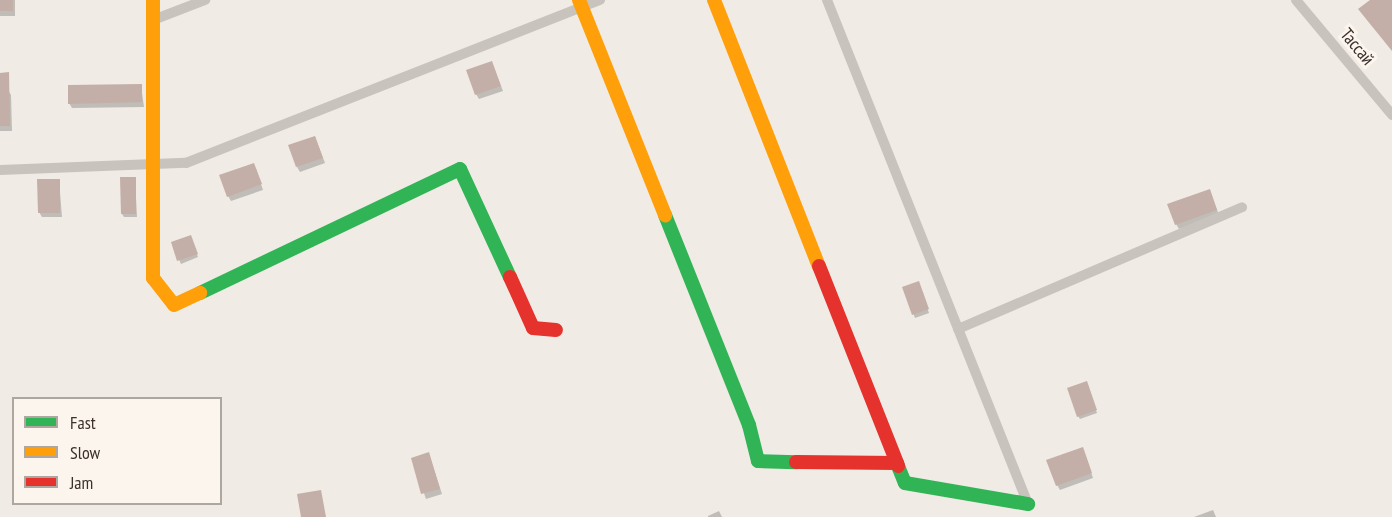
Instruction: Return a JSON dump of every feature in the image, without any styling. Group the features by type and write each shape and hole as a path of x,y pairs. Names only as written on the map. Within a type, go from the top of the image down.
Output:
{"street":[{"path":"153,0 153,278 174,305 460,169 533,328 556,330"},
{"path":"153,20 206,0"},
{"path":"0,170 186,163 581,4 600,0"},
{"path":"714,0 905,483 1028,504"},
{"path":"827,0 1028,504"},
{"name":"Тассай","path":"1296,0 1392,115"},
{"path":"581,4 749,425 758,461 897,463"},
{"path":"958,329 1242,207"}],"building":[{"path":"0,0 13,0 13,11 0,11"},
{"path":"1370,0 1392,0 1392,51 1358,9"},
{"path":"492,61 501,86 475,95 466,70"},
{"path":"9,72 10,126 0,126 0,73"},
{"path":"142,84 142,102 68,104 68,85"},
{"path":"315,136 323,158 296,167 288,145"},
{"path":"254,163 262,184 227,197 219,175"},
{"path":"120,177 136,177 136,214 121,214"},
{"path":"37,179 60,179 60,213 38,213"},
{"path":"1210,189 1217,210 1175,225 1167,204"},
{"path":"191,235 198,254 177,261 171,242"},
{"path":"919,281 929,309 912,315 902,287"},
{"path":"1087,381 1097,410 1077,417 1067,388"},
{"path":"1083,447 1092,473 1056,486 1046,460"},
{"path":"429,452 440,489 421,494 411,458"},
{"path":"321,490 326,517 301,517 297,494"}],"traffic: fast":[{"path":"200,293 460,169 510,277"},
{"path":"665,215 749,425 758,461 796,462"},
{"path":"898,466 905,483 1028,504"}],"traffic: slow":[{"path":"153,0 153,278 174,305 200,293"},
{"path":"579,0 665,215"},
{"path":"714,0 819,266"}],"traffic: jam":[{"path":"819,266 898,466"},
{"path":"510,277 533,328 556,330"},
{"path":"796,462 897,463"}]}
